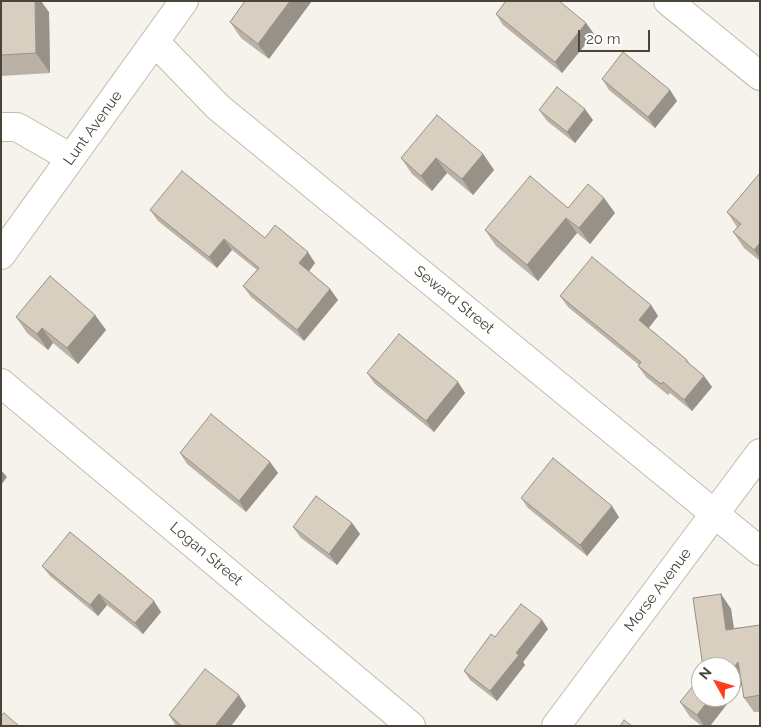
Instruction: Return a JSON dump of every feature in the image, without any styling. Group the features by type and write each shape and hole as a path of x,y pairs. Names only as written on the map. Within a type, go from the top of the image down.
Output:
{"street":[{"name":"Lunt Avenue","path":"1,255 184,1"},
{"path":"668,1 760,76"},
{"name":"Seward Street","path":"155,42 218,107 760,551"},
{"path":"1,127 17,127 72,158"},
{"name":"Logan Street","path":"1,383 411,726"},
{"name":"Morse Avenue","path":"556,726 760,453"}],"building":[{"path":"1,1 35,1 36,53 1,55"},
{"path":"245,1 290,1 258,44 230,22"},
{"path":"506,1 559,1 586,23 555,62 496,14"},
{"path":"623,52 670,90 648,117 602,79"},
{"path":"557,87 585,109 567,132 539,110"},
{"path":"437,115 483,154 462,179 436,158 421,176 401,158"},
{"path":"182,171 265,238 275,225 308,252 299,263 330,289 297,330 243,286 259,268 224,239 209,257 150,210"},
{"path":"760,173 760,243 754,250 733,232 741,224 727,212"},
{"path":"530,176 568,208 588,184 604,198 579,228 566,218 527,265 485,230"},
{"path":"592,257 651,305 639,320 704,376 684,400 663,382 661,384 638,366 641,362 560,296"},
{"path":"50,276 95,315 67,348 42,328 37,334 16,317"},
{"path":"399,334 458,382 426,421 367,373"},
{"path":"211,414 270,462 239,501 180,453"},
{"path":"553,458 612,506 580,545 521,498"},
{"path":"316,496 352,523 329,554 293,527"},
{"path":"70,532 154,601 135,623 99,594 90,605 42,566"},
{"path":"721,594 726,630 760,625 760,695 744,698 741,680 741,657 702,657 693,598"},
{"path":"521,604 542,620 516,653 519,655 490,691 464,671 491,634 495,637"},
{"path":"205,669 239,695 215,726 182,726 169,715"},
{"path":"691,688 691,707 703,707 697,715 680,702"},
{"path":"4,713 19,726 1,726 1,716"},
{"path":"624,720 632,726 620,726"}]}
